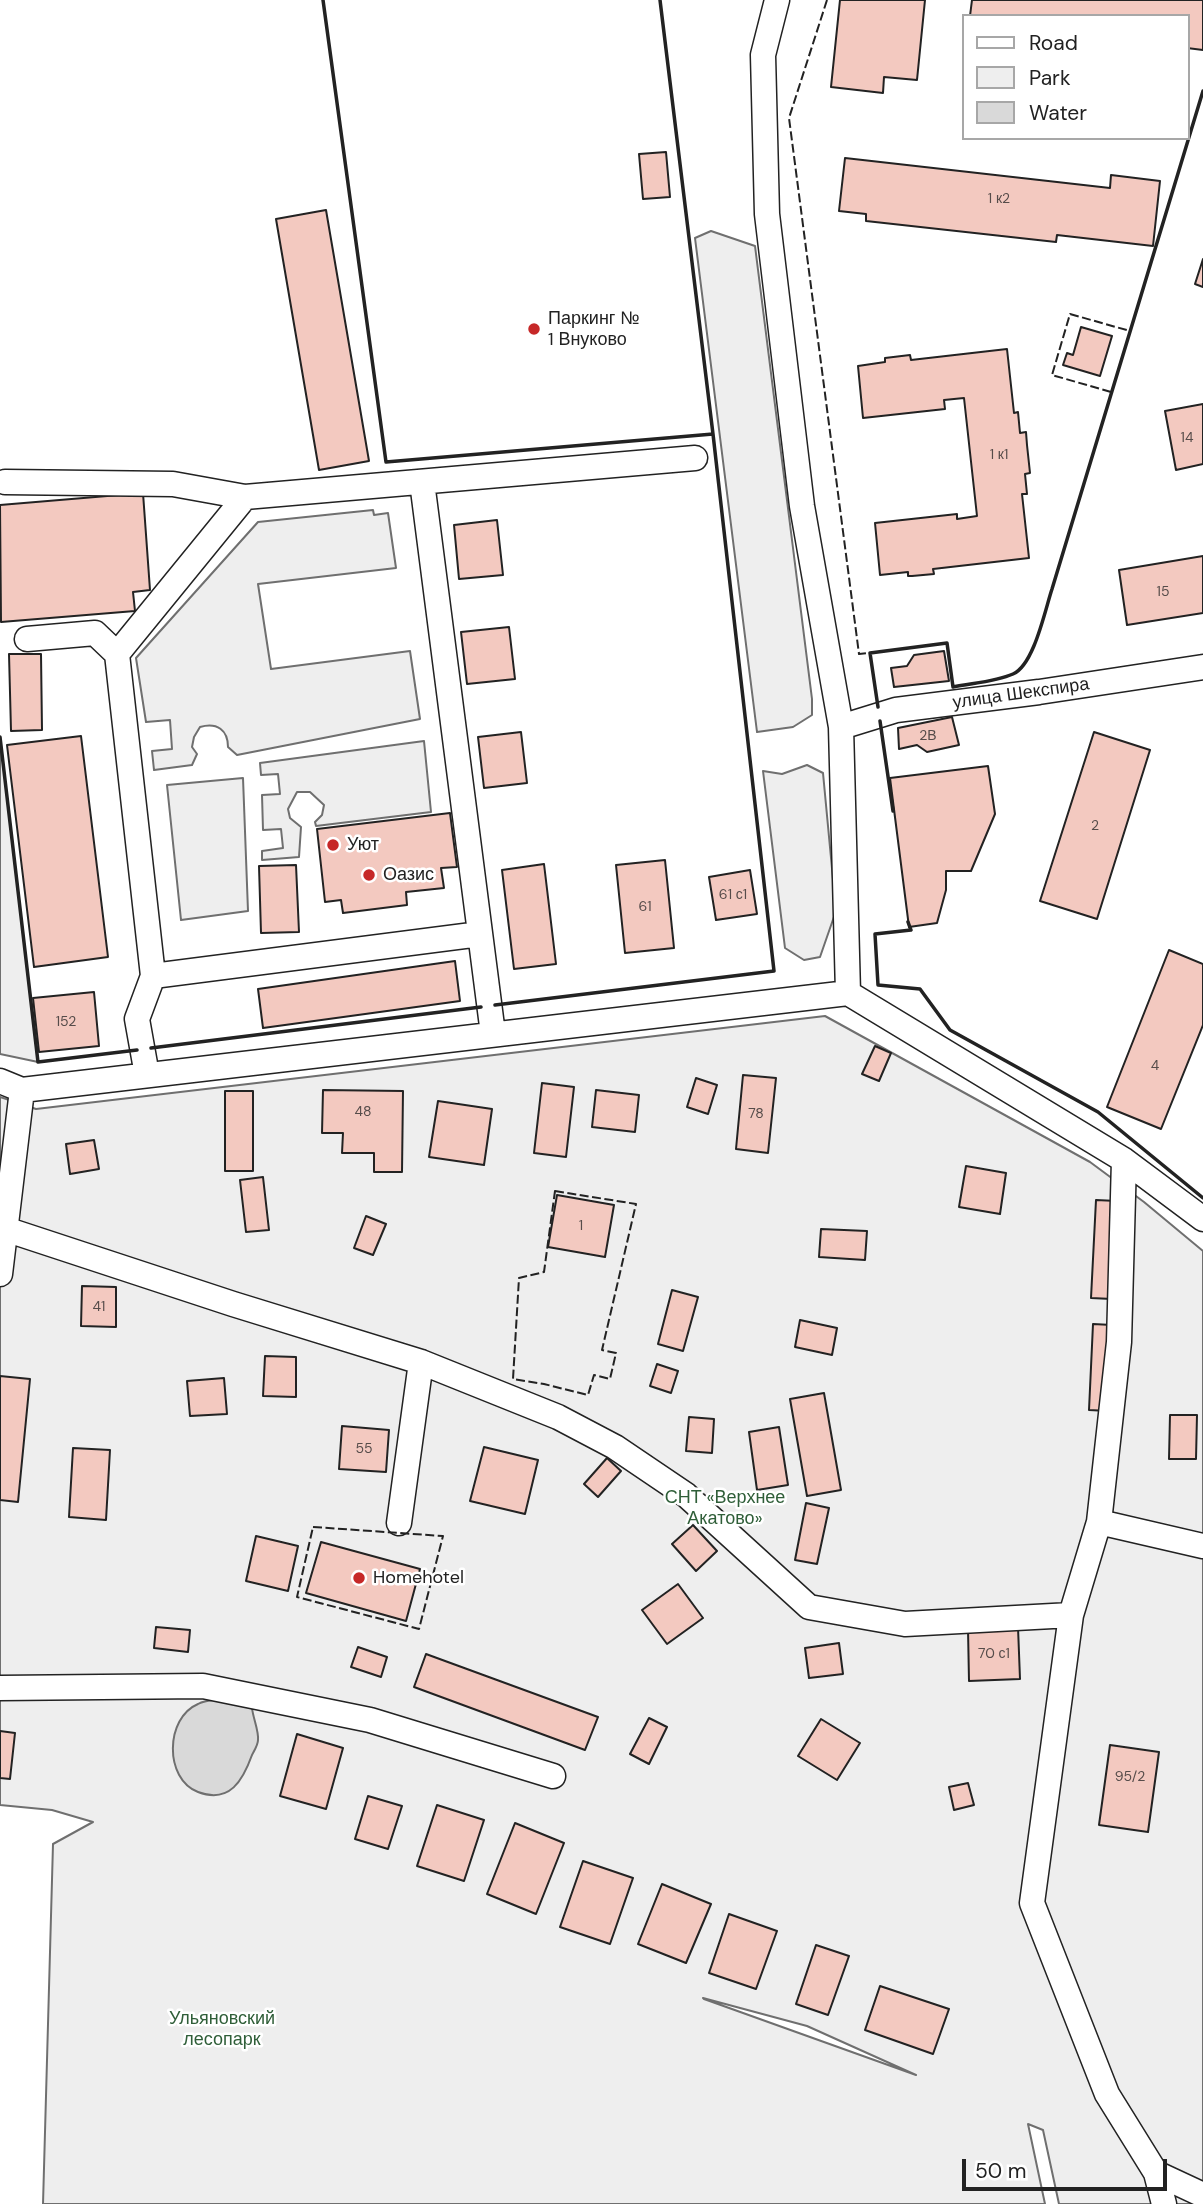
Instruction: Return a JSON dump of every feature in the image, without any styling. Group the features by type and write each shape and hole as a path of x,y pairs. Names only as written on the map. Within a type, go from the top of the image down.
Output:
{"street":[{"path":"777,0 763,55 767,214 802,506 841,727 848,993"},
{"path":"5,482 173,484 245,497 695,458"},
{"path":"422,482 493,1034"},
{"path":"117,654 245,497"},
{"path":"27,639 95,634 117,654 153,975 137,1019 147,1075"},
{"name":"улица Шекспира","path":"841,727 896,710 1203,667"},
{"path":"153,975 480,934"},
{"path":"0,1275 5,1229 11,1086 147,1075 848,993 1124,1160 1203,1219"},
{"path":"1124,1160 1119,1342 1100,1522 1071,1615 1032,1903 1107,2094 1156,2173 1164,2204"},
{"path":"5,1229 421,1362 558,1417 615,1447 686,1495 809,1607 905,1624 1071,1615"},
{"path":"399,1523 421,1362"},
{"path":"1100,1522 1203,1546"},
{"path":"0,1688 203,1686 370,1720 553,1776"},
{"path":"1156,2173 1203,2195"}],"green space":[{"path":"711,231 755,246 812,699 812,715 793,727 757,732 695,238"},
{"path":"373,510 374,515 388,513 396,568 258,584 271,669 410,651 420,719 237,755 228,747 224,732 212,726 200,727 194,737 192,747 197,754 192,765 154,770 152,751 172,749 170,720 146,722 136,658 258,522"},
{"path":"0,737 38,1062 0,1054"},
{"path":"424,741 431,812 316,826 315,822 322,815 324,805 310,792 297,792 288,809 290,818 301,827 299,857 262,860 262,851 283,848 281,829 263,830 262,795 280,794 278,774 261,775 260,763"},
{"path":"807,765 823,773 836,911 820,957 804,960 785,948 763,771 782,774"},
{"path":"243,778 248,911 181,920 167,785"},
{"name":"СНТ «Верхнее Акатово»","path":"825,1016 1090,1162 1203,1251 1203,2204 1059,2204 1043,2130 1028,2124 1045,2204 43,2204 53,1844 93,1822 52,1810 0,1805 0,1097 36,1109","holes":["703,1998 807,2026 916,2075"]}],"water":[{"path":"224,1699 252,1708 258,1742 244,1773 234,1787 219,1795 209,1795 187,1785 179,1775 174,1762 175,1735 179,1722 187,1711 201,1703"}],"building":[{"path":"840,0 925,0 917,80 884,77 883,93 831,87"},
{"path":"972,0 1203,0 1203,50 1189,48 1189,14 970,14"},
{"path":"666,152 670,197 643,199 639,154"},
{"path":"845,158 1110,188 1111,175 1160,181 1153,246 1057,235 1056,242 866,221 866,214 839,211"},
{"path":"326,210 369,461 319,470 276,219"},
{"path":"1203,259 1203,287 1195,284"},
{"path":"1081,327 1112,336 1100,376 1063,365 1067,353 1073,355"},
{"path":"1007,349 1014,413 1018,412 1020,433 1026,432 1030,473 1025,474 1027,494 1022,494 1029,558 933,569 934,574 908,576 908,572 880,575 875,523 957,514 957,519 977,516 964,398 944,400 945,409 863,418 858,366 885,362 885,358 910,355 911,360"},
{"path":"1203,404 1203,464 1176,470 1165,411"},
{"path":"143,493 150,590 133,592 135,611 1,622 0,505"},
{"path":"497,520 503,575 459,579 454,525"},
{"path":"1203,556 1203,613 1127,625 1119,570"},
{"path":"509,627 515,679 467,684 461,632"},
{"path":"944,651 949,681 894,687 891,668 907,666 914,655"},
{"path":"9,654 41,654 42,730 11,731"},
{"path":"952,717 959,745 927,752 917,745 899,749 898,728"},
{"path":"521,732 527,783 484,788 478,737"},
{"path":"1094,732 1150,750 1097,919 1040,901"},
{"path":"81,736 108,957 34,967 7,745"},
{"path":"988,766 995,814 971,871 946,871 946,890 937,923 909,927 890,778"},
{"path":"450,813 457,867 441,868 444,888 406,892 407,905 343,913 341,900 325,902 317,829"},
{"path":"665,860 674,948 625,953 616,865"},
{"path":"544,864 556,964 514,969 502,870"},
{"path":"296,865 299,932 261,933 259,866"},
{"path":"750,870 757,914 716,920 709,877"},
{"path":"1169,950 1203,964 1203,1025 1161,1129 1107,1107"},
{"path":"455,961 460,1001 263,1028 258,989"},
{"path":"94,992 99,1046 39,1052 33,998"},
{"path":"875,1046 891,1053 879,1081 862,1074"},
{"path":"743,1075 776,1078 768,1153 736,1149"},
{"path":"696,1078 717,1085 708,1114 687,1107"},
{"path":"542,1083 574,1087 566,1157 534,1153"},
{"path":"323,1090 403,1091 402,1172 374,1172 374,1153 342,1153 343,1133 322,1133"},
{"path":"596,1090 639,1095 635,1132 592,1127"},
{"path":"225,1091 253,1091 253,1171 225,1171"},
{"path":"438,1101 492,1109 484,1165 429,1157"},
{"path":"94,1140 99,1169 70,1174 66,1144"},
{"path":"966,1166 1006,1173 1000,1214 959,1207"},
{"path":"263,1177 269,1230 246,1232 240,1180"},
{"path":"557,1195 614,1205 605,1257 548,1247"},
{"path":"1096,1200 1117,1201 1112,1299 1091,1298"},
{"path":"366,1216 386,1224 373,1255 354,1248"},
{"path":"821,1229 867,1231 865,1260 819,1257"},
{"path":"82,1286 116,1287 116,1327 81,1326"},
{"path":"672,1290 698,1297 683,1351 658,1344"},
{"path":"800,1320 837,1328 832,1355 795,1347"},
{"path":"1093,1324 1112,1325 1108,1411 1089,1410"},
{"path":"265,1356 296,1357 296,1397 263,1396"},
{"path":"657,1364 678,1371 671,1393 650,1386"},
{"path":"0,1376 30,1379 18,1502 0,1500"},
{"path":"224,1378 227,1414 190,1416 187,1381"},
{"path":"824,1393 841,1490 807,1496 790,1399"},
{"path":"1170,1415 1197,1415 1196,1459 1169,1459"},
{"path":"689,1417 714,1419 712,1453 686,1451"},
{"path":"342,1426 389,1430 386,1472 339,1469"},
{"path":"779,1427 788,1485 757,1490 749,1432"},
{"path":"484,1447 538,1460 525,1514 470,1501"},
{"path":"73,1448 110,1450 106,1520 69,1517"},
{"path":"607,1458 621,1471 598,1497 584,1484"},
{"path":"806,1503 829,1508 817,1564 795,1560"},
{"path":"693,1525 717,1551 696,1571 672,1544"},
{"path":"256,1536 298,1546 288,1591 246,1581"},
{"path":"321,1542 420,1569 406,1621 306,1593"},
{"path":"678,1584 703,1618 667,1644 642,1610"},
{"path":"156,1627 190,1630 188,1652 154,1648"},
{"path":"1018,1627 1020,1679 969,1681 968,1629"},
{"path":"839,1643 843,1674 809,1678 805,1648"},
{"path":"358,1647 387,1657 381,1677 351,1667"},
{"path":"426,1654 598,1717 585,1750 414,1687"},
{"path":"649,1718 667,1727 649,1764 630,1754"},
{"path":"821,1719 860,1743 837,1780 798,1756"},
{"path":"0,1731 15,1733 10,1779 0,1778"},
{"path":"297,1734 343,1748 326,1809 280,1796"},
{"path":"1110,1745 1159,1752 1148,1832 1099,1825"},
{"path":"968,1783 974,1805 954,1810 949,1787"},
{"path":"368,1796 402,1806 388,1849 355,1839"},
{"path":"437,1805 484,1820 464,1881 417,1866"},
{"path":"515,1823 564,1843 536,1914 487,1894"},
{"path":"583,1861 633,1878 610,1944 560,1927"},
{"path":"662,1884 711,1904 686,1963 638,1944"},
{"path":"729,1914 777,1931 756,1989 709,1973"},
{"path":"816,1945 849,1956 828,2015 796,2004"},
{"path":"880,1986 949,2009 933,2054 865,2030"}],"fence":[{"path":"827,0 789,118 859,654 870,653"},
{"path":"1111,392 1052,375 1070,314 1130,331"},
{"path":"555,1191 636,1204 602,1350 616,1353 610,1379 594,1375 588,1395 513,1379 519,1278 544,1272 555,1191"},
{"path":"313,1527 443,1536 419,1629 297,1597 313,1527"}],"wall":[{"path":"323,0 386,462 713,434"},
{"path":"495,1005 774,971 660,0"},
{"path":"1189,137 1203,91"},
{"path":"878,707 870,653 947,643 953,687 1006,677 1020,669 1027,660 1042,623 1188,140"},
{"path":"880,721 893,811"},
{"path":"0,737 38,1062 137,1050"},
{"path":"908,922 911,930 875,934 878,985 920,989 950,1030 1098,1112 1203,1198"},
{"path":"151,1048 481,1007"}],"place":[{"name":"Паркинг № 1 Внуково","path":"534,329"},
{"name":"Уют","path":"333,845"},
{"name":"Оазис","path":"369,875"},
{"name":"Homehotel","path":"359,1578"}],"park label":[{"name":"Ульяновский лесопарк","path":"222,2029"}]}
